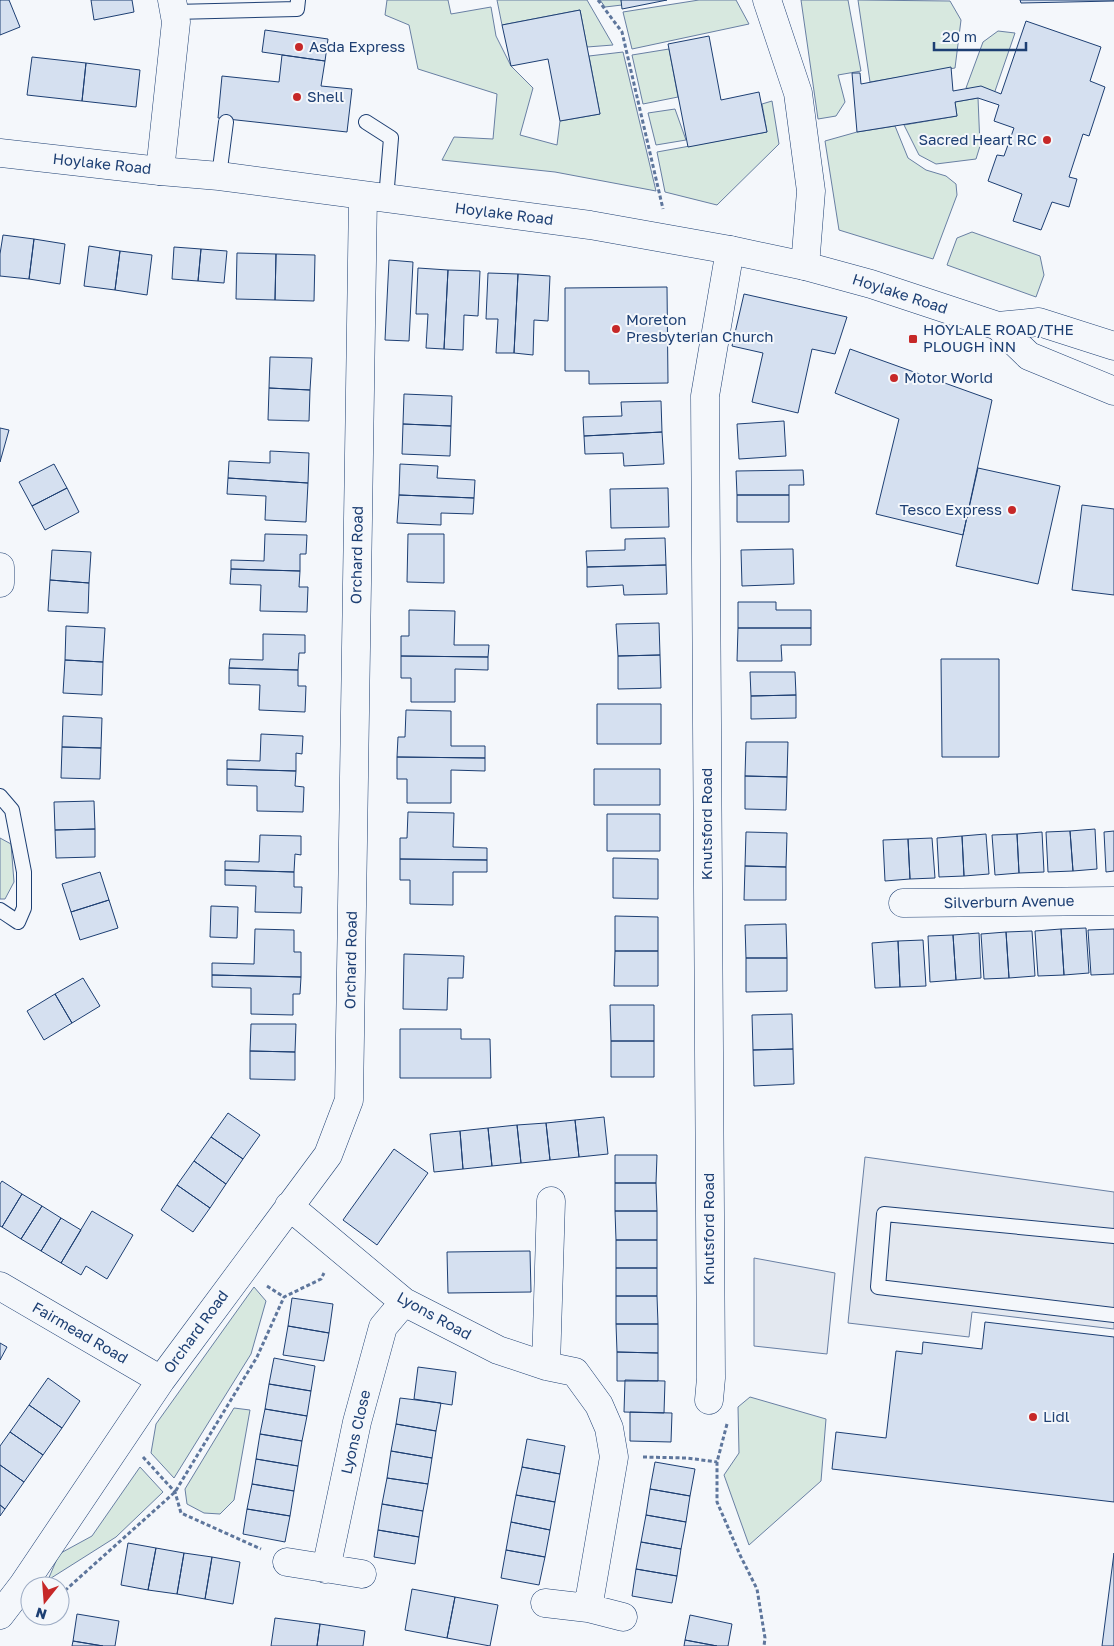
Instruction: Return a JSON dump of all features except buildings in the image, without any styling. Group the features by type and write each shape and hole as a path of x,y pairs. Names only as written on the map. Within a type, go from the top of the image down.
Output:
{"street":[{"path":"767,0 798,93 811,191 805,266"},
{"path":"160,171 176,22 173,6"},
{"name":"Hoylake Road","path":"0,153 220,176 374,198 590,225 730,250 805,266 871,284 998,326 1039,322 1114,346"},
{"name":"Orchard Road","path":"0,1616 23,1586 161,1380 328,1155 349,1100 374,198"},
{"name":"Knutsford Road","path":"709,1400 711,1378 705,396 730,250"},
{"name":"Hoylake Road","path":"998,326 1029,356 1114,391"},
{"path":"0,567 0,583"},
{"name":"Silverburn Avenue","path":"903,903 1114,901"},
{"path":"546,1366 551,1201"},
{"name":"Lyons Road","path":"289,1206 404,1302 498,1350 546,1366 575,1372 600,1405 610,1428 614,1457 588,1608"},
{"name":"Fairmead Road","path":"0,1286 161,1380"},
{"name":"Lyons Close","path":"326,1569 357,1422 383,1327 404,1302"},
{"path":"287,1562 362,1574"},
{"path":"545,1604 588,1608 623,1617"}],"lane":[{"path":"173,6 297,9 298,0"},
{"path":"220,176 226,122"},
{"path":"366,122 391,138 374,198"},
{"path":"0,796 12,810 24,872 24,908 18,922 0,910"},
{"path":"1114,1236 884,1214 878,1287 1114,1315"}],"path":[{"path":"598,0 622,32 662,200 668,239"},
{"path":"70,1586 174,1492 257,1357 284,1297 321,1279 336,1244"},
{"path":"709,1400 728,1417 718,1462 717,1502 740,1556 757,1589 765,1638 764,1646"},
{"path":"124,1433 174,1492 182,1513 287,1562"},
{"path":"614,1457 687,1458 718,1462"}],"shaded area":[{"path":"387,0 448,0 451,14 491,7 496,36 511,66 533,88 520,135 557,145 560,121 600,114 589,56 623,52 656,191 555,172 442,160 454,137 493,139 497,94 418,69 409,25 385,15"},
{"path":"497,0 587,0 613,45 587,47 580,10 502,25"},
{"path":"600,0 621,0 622,5 605,7"},
{"path":"699,0 736,0 749,24 632,49 623,12"},
{"path":"801,0 848,0 861,71 838,75 845,102 836,116 818,119"},
{"path":"858,0 950,1 961,20 955,68 870,82"},
{"path":"998,31 1015,33 994,94 966,88 983,42"},
{"path":"669,49 678,97 643,104 632,55"},
{"path":"978,98 980,146 976,159 936,164 919,155 904,125 957,116 955,102"},
{"path":"772,101 779,144 717,205 665,192 657,152 767,132 762,104"},
{"path":"675,109 686,140 656,145 648,113"},
{"path":"895,126 908,158 926,170 946,176 956,184 957,195 933,259 839,230 825,141 857,132"},
{"path":"972,232 1040,256 1044,275 1036,297 947,265 957,238"},
{"path":"0,838 11,844 14,882 5,899 0,899"},
{"path":"865,1157 1114,1192 1114,1329 972,1312 969,1337 848,1323"},
{"path":"754,1258 835,1273 827,1354 754,1346"},
{"path":"254,1287 266,1301 251,1354 174,1478 151,1453 156,1424"},
{"path":"750,1397 826,1419 821,1481 749,1545 724,1475 739,1453 738,1407"},
{"path":"234,1408 250,1410 234,1500 220,1514 204,1513 187,1504 185,1489"},
{"path":"140,1467 163,1492 116,1537 54,1576 50,1576 59,1554 92,1536"}],"place":[{"name":"Asda Express","path":"299,47"},
{"name":"Shell","path":"297,97"},
{"name":"Sacred Heart RC","path":"1047,140"},
{"name":"Moreton Presbyterian Church","path":"616,329"},
{"name":"HOYLALE ROAD/THE PLOUGH INN","path":"913,339"},
{"name":"Motor World","path":"894,378"},
{"name":"Tesco Express","path":"1012,510"},
{"name":"Lidl","path":"1033,1417"}]}
